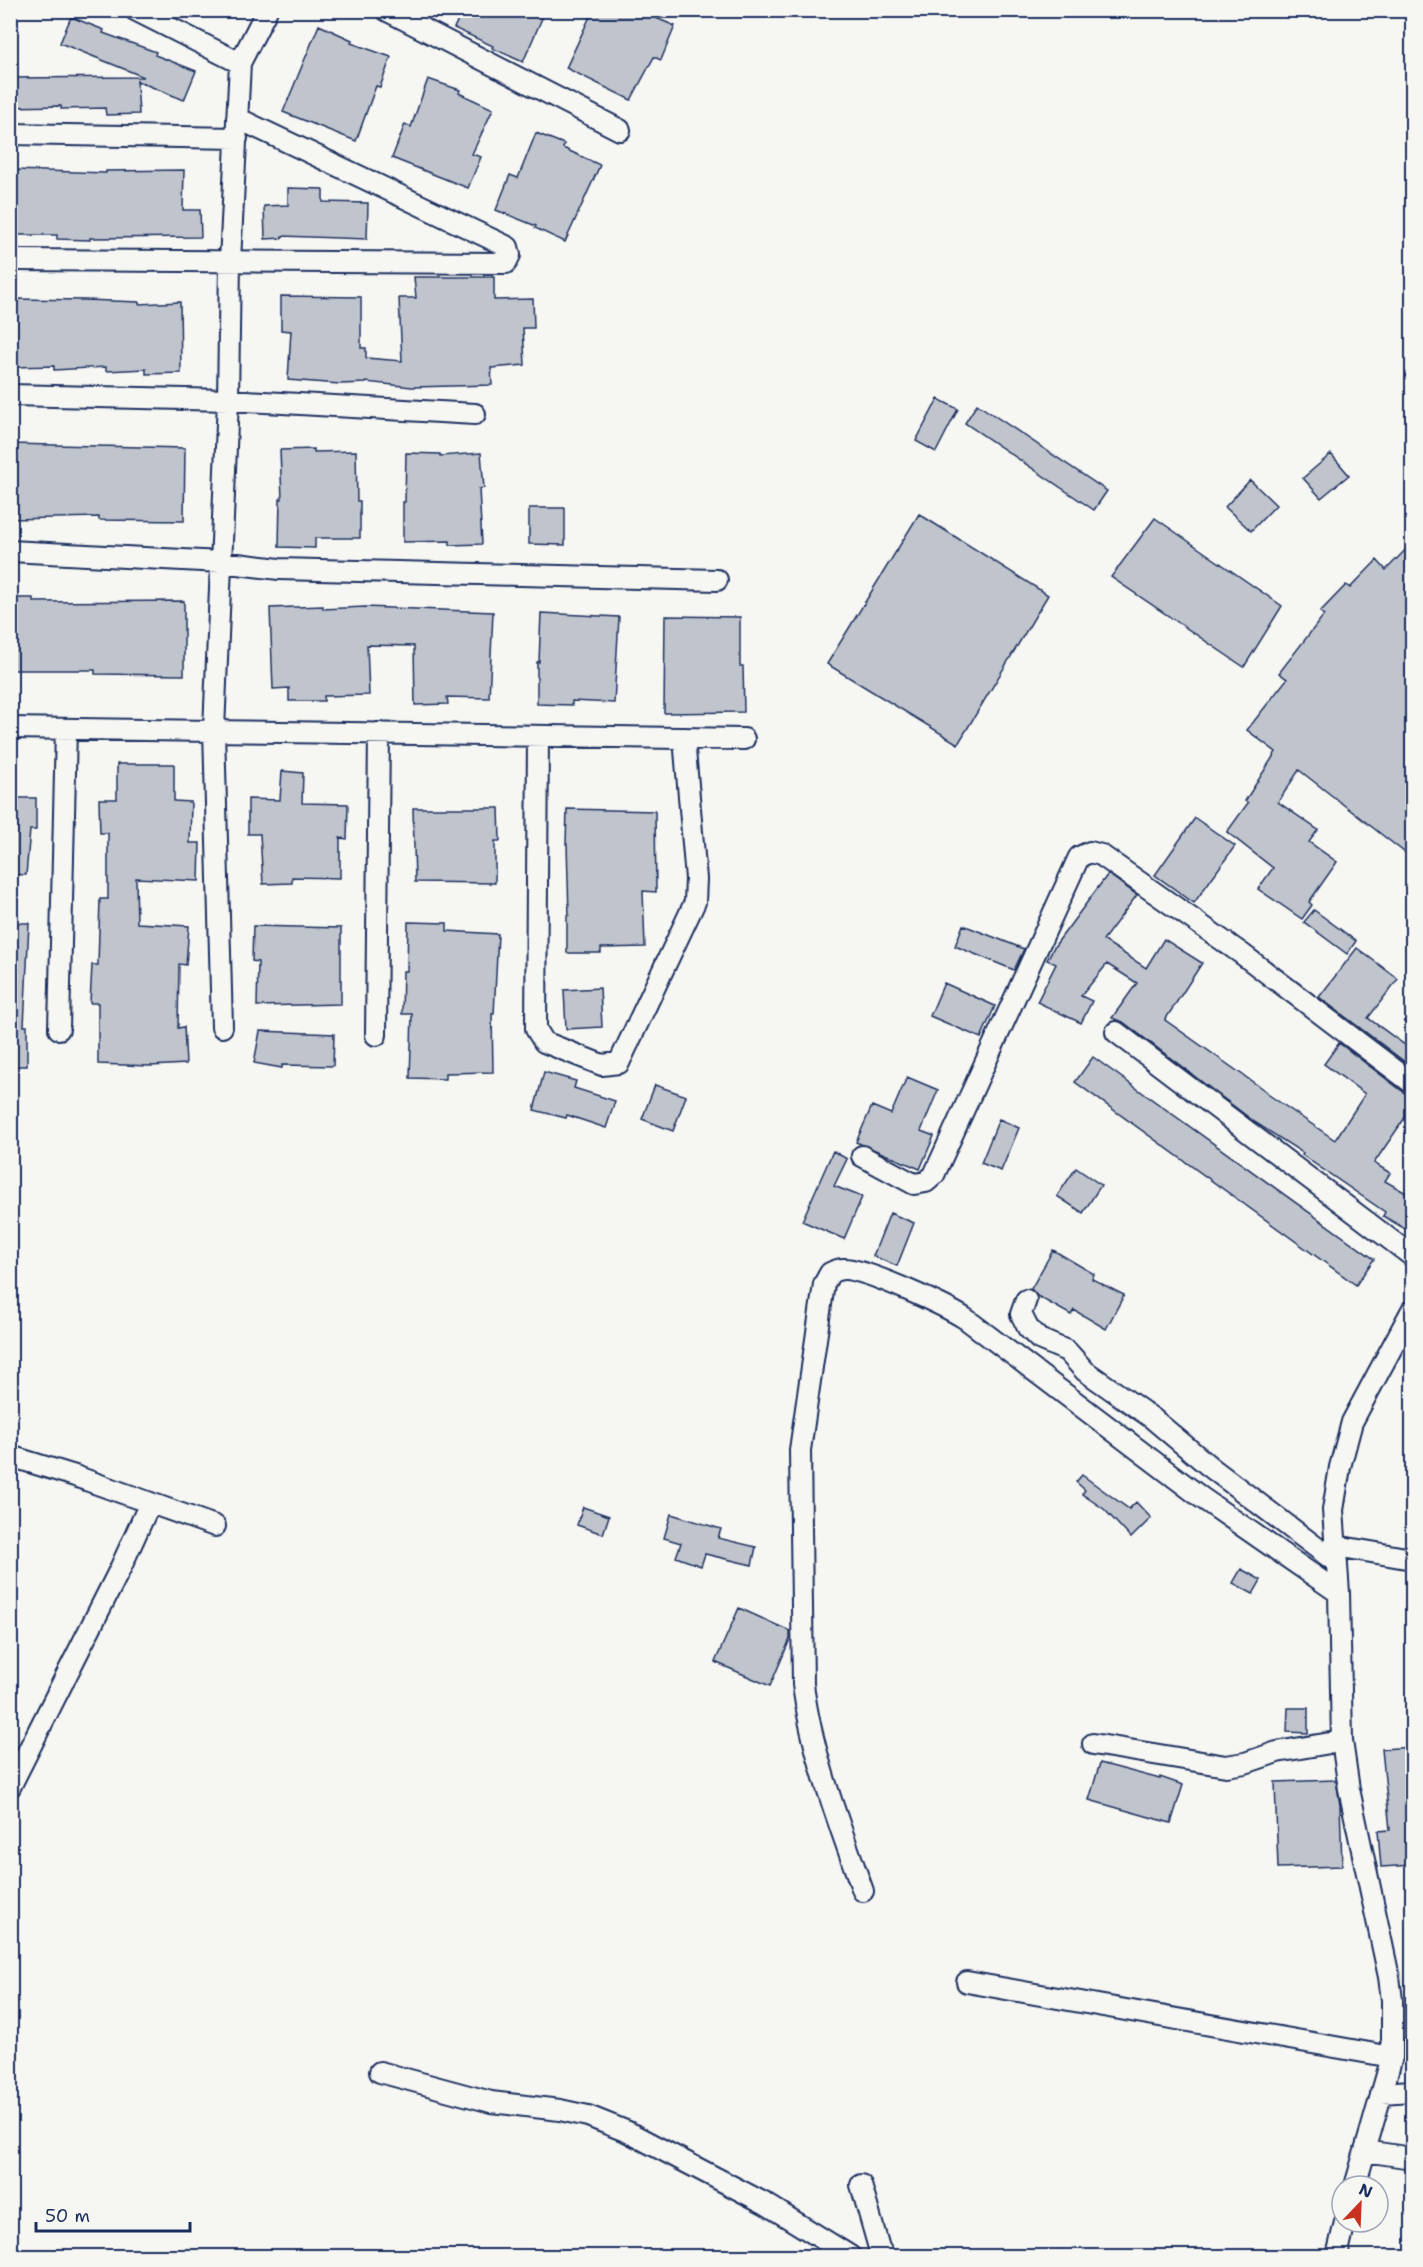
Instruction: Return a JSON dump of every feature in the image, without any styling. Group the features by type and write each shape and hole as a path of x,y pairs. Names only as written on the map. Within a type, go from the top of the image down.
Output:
{"street":[{"path":"135,10 240,63"},
{"path":"222,1027 214,730 228,400 230,261 240,63 267,10"},
{"path":"386,10 620,130"},
{"path":"10,260 506,263 510,255 508,247 237,118"},
{"path":"10,134 237,138"},
{"path":"10,395 228,400 475,414"},
{"path":"10,551 221,562 279,569 717,580"},
{"path":"10,728 744,739"},
{"path":"59,1029 66,729"},
{"path":"376,1035 379,733"},
{"path":"538,737 536,1029 544,1042 602,1065 620,1063 695,902 696,879 684,738"},
{"path":"862,1156 914,1184 926,1182 934,1175 1079,857 1090,852 1101,855 1242,954 1413,1083"},
{"path":"1116,1032 1413,1256"},
{"path":"863,1891 844,1838 807,1716 804,1684 800,1450 824,1284 830,1272 843,1269 862,1273 948,1307 966,1318 1202,1498 1339,1593"},
{"path":"1026,1300 1022,1314 1028,1328 1039,1339 1067,1352 1085,1371 1152,1418 1209,1466 1337,1555 1413,1559"},
{"path":"1358,2174 1392,2057 1392,2000 1341,1741 1339,1593 1333,1510 1340,1467 1352,1422 1413,1310"},
{"path":"10,1456 215,1526"},
{"path":"10,1786 120,1569 150,1503"},
{"path":"1093,1744 1226,1766 1245,1764 1276,1752 1341,1741"},
{"path":"967,1982 1392,2057"},
{"path":"380,2072 491,2102 560,2110 588,2116 628,2132 766,2205 850,2256"},
{"path":"1381,2093 1413,2091"},
{"path":"1365,2151 1413,2158"},
{"path":"861,2185 879,2248 884,2256"},
{"path":"1337,2256 1342,2234"}],"building":[{"path":"463,10 529,10 543,16 523,62 454,28"},
{"path":"593,10 637,10 675,26 661,60 654,57 631,100 566,68"},
{"path":"71,17 104,30 103,33 156,52 155,55 196,71 184,100 137,81 139,114 106,115 105,108 10,107 10,78 144,77 60,43"},
{"path":"319,25 352,40 351,43 391,57 380,87 376,86 356,141 283,112"},
{"path":"428,79 460,90 459,93 493,109 472,154 481,157 468,188 392,158 405,124 411,127"},
{"path":"536,133 564,144 563,148 600,165 565,242 535,228 536,226 496,210 510,175 518,178"},
{"path":"14,170 106,173 106,171 184,170 183,210 200,210 201,237 90,238 90,240 57,239 57,235 16,235"},
{"path":"288,188 323,189 323,202 368,203 367,239 282,236 282,238 265,239 264,206 288,205"},
{"path":"414,277 494,277 494,300 533,299 534,328 523,328 525,365 491,368 492,385 412,387 366,382 340,384 288,380 291,331 281,330 281,296 361,297 361,348 366,348 366,358 402,361 399,298 416,298"},
{"path":"13,299 139,302 139,304 180,302 181,373 146,374 146,369 106,371 106,367 54,370 54,366 12,367"},
{"path":"938,399 958,409 936,452 916,441"},
{"path":"977,404 1107,491 1094,510 965,423"},
{"path":"10,444 185,448 184,521 99,520 99,517 10,519"},
{"path":"314,449 314,452 356,451 360,538 315,538 315,548 279,547 280,499 282,499 280,450"},
{"path":"406,453 440,454 440,456 481,453 484,488 479,489 482,544 450,545 450,541 403,542"},
{"path":"1331,454 1349,475 1321,498 1303,478"},
{"path":"1250,480 1276,505 1251,531 1225,507"},
{"path":"529,508 565,508 565,545 529,544"},
{"path":"919,514 1048,595 958,744 827,664"},
{"path":"1155,518 1282,606 1244,667 1111,577"},
{"path":"1413,542 1413,859 1299,770 1278,802 1318,830 1309,842 1337,862 1309,902 1312,905 1302,919 1258,889 1273,868 1227,832 1248,803 1245,801 1276,752 1247,730 1287,679 1279,673 1324,615 1320,612 1346,585 1350,588 1377,560 1386,570"},
{"path":"10,598 33,598 33,602 184,601 184,675 95,674 95,670 10,670"},
{"path":"323,606 323,609 365,607 493,612 489,698 447,697 448,704 415,705 414,646 367,645 369,695 324,696 324,701 289,701 289,688 273,689 270,608"},
{"path":"541,613 619,617 614,703 572,701 572,705 537,704 537,662 539,662"},
{"path":"665,616 740,617 740,666 743,666 744,712 664,713"},
{"path":"117,764 174,764 174,801 191,802 190,843 200,843 199,881 136,878 137,923 189,926 186,965 179,964 178,1028 184,1027 186,1064 150,1066 98,1064 98,1003 90,1003 92,965 98,965 100,899 108,899 108,833 100,833 99,799 117,799"},
{"path":"282,771 303,773 302,803 348,804 347,839 340,838 340,878 292,877 292,883 263,884 260,834 248,834 248,799 280,800"},
{"path":"10,798 36,798 36,830 30,830 26,875 10,874"},
{"path":"413,808 499,808 500,841 495,841 495,883 415,882"},
{"path":"567,809 655,811 656,892 643,891 645,947 601,948 601,953 567,953 567,915 569,915"},
{"path":"1195,818 1235,846 1194,903 1155,875"},
{"path":"1108,874 1137,895 1103,940 1146,968 1164,939 1202,963 1165,1020 1335,1140 1365,1094 1324,1064 1339,1043 1405,1093 1413,1095 1413,1106 1374,1163 1390,1173 1385,1181 1413,1197 1413,1222 1407,1230 1383,1216 1385,1212 1302,1155 1303,1153 1256,1123 1123,1022 1112,1018 1137,983 1107,964 1081,996 1092,1001 1081,1023 1037,1002 1056,964 1047,960 1054,947"},
{"path":"1314,910 1356,941 1347,954 1304,922"},
{"path":"408,922 447,923 447,931 498,934 494,1014 492,1014 493,1072 445,1073 445,1079 410,1078 412,1014 402,1014 403,971 407,971"},
{"path":"10,923 29,923 24,1026 27,1026 27,1066 10,1066"},
{"path":"963,925 1024,949 1014,970 955,946"},
{"path":"253,926 341,928 341,1004 257,1006 258,962 252,961"},
{"path":"1357,948 1398,979 1368,1018 1413,1051 1413,1068 1319,997"},
{"path":"944,983 995,1006 981,1038 930,1016"},
{"path":"600,988 602,1027 566,1029 564,990"},
{"path":"260,1031 334,1034 333,1066 282,1065 282,1068 254,1063"},
{"path":"1093,1057 1374,1259 1356,1285 1075,1082"},
{"path":"544,1072 576,1081 574,1088 615,1101 606,1128 567,1115 566,1118 534,1110"},
{"path":"907,1077 938,1090 921,1131 934,1136 920,1169 856,1142 872,1106 891,1114"},
{"path":"655,1085 686,1096 673,1131 642,1119"},
{"path":"999,1119 1019,1128 1001,1171 981,1163"},
{"path":"833,1151 847,1159 834,1186 862,1197 844,1239 802,1221"},
{"path":"1076,1168 1101,1185 1083,1213 1057,1196"},
{"path":"890,1213 914,1223 897,1266 873,1256"},
{"path":"1053,1250 1094,1274 1092,1279 1124,1295 1106,1329 1074,1310 1071,1315 1037,1296 1031,1289"},
{"path":"1082,1475 1129,1509 1136,1502 1151,1518 1131,1538 1104,1509 1082,1494 1085,1490 1076,1482"},
{"path":"583,1507 609,1516 603,1534 577,1525"},
{"path":"671,1514 721,1529 718,1538 756,1547 752,1565 705,1554 701,1566 676,1557 681,1543 664,1538"},
{"path":"1241,1569 1261,1580 1253,1594 1233,1583"},
{"path":"739,1608 790,1631 790,1639 770,1686 715,1662"},
{"path":"1288,1708 1308,1708 1308,1733 1287,1732"},
{"path":"1413,1747 1413,1865 1381,1867 1378,1831 1390,1830 1382,1749"},
{"path":"1100,1763 1160,1779 1160,1777 1183,1785 1171,1823 1089,1800"},
{"path":"1336,1780 1340,1805 1342,1866 1278,1868 1275,1782"}]}
